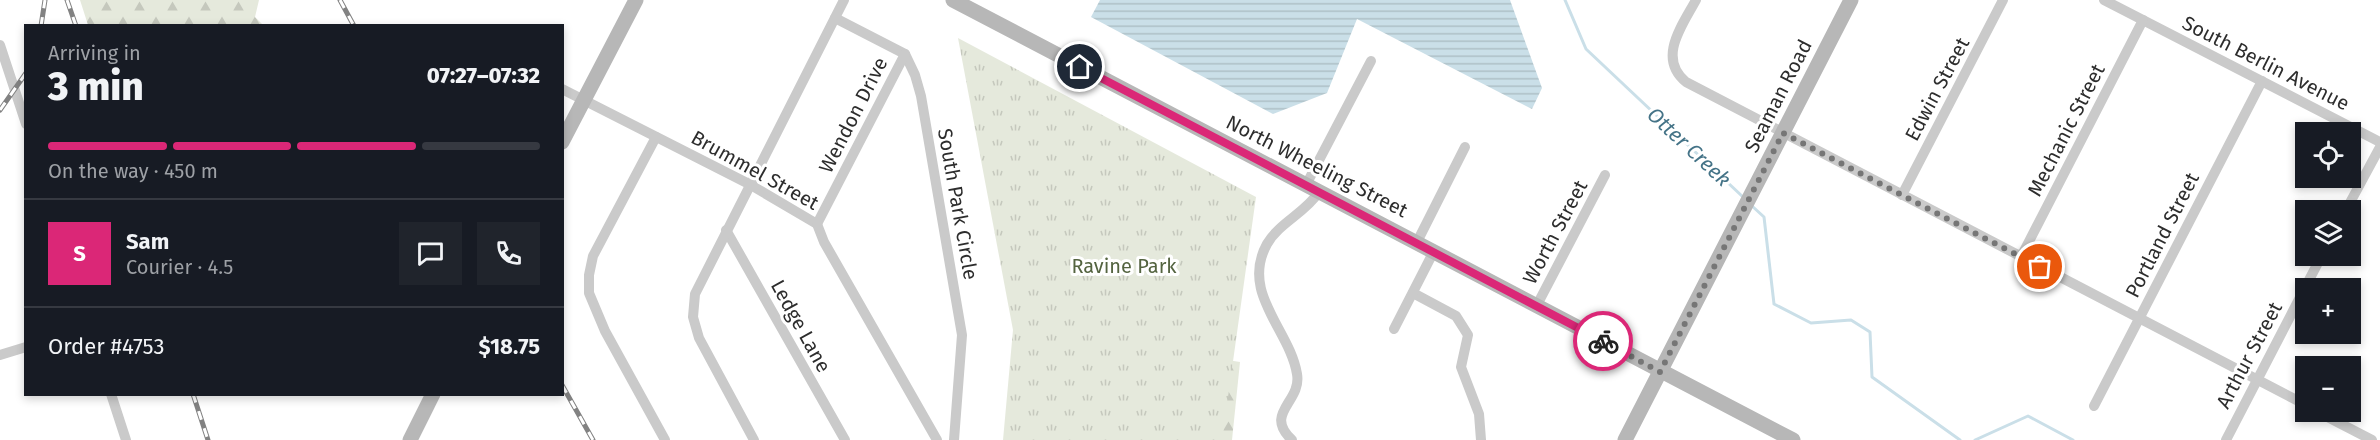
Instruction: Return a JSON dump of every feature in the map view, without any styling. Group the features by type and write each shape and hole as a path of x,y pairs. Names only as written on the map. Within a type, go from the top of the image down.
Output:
{"street":[{"path":"564,138 636,0"},
{"path":"754,440 694,326 693,309 697,288 844,0"},
{"name":"North Wheeling Street","path":"953,0 1793,440"},
{"path":"1696,0 1674,42 1672,64 1680,78 2295,400"},
{"name":"Seaman Road","path":"1625,440 1851,0"},
{"name":"Edwin Street","path":"1902,195 2003,0"},
{"name":"South Berlin Avenue","path":"2104,0 2380,144"},
{"path":"835,18 904,54"},
{"name":"Mechanic Street","path":"2021,257 2143,20"},
{"path":"0,45 4,72 24,119"},
{"name":"Wendon Drive","path":"817,224 904,54"},
{"name":"South Park Circle","path":"904,54 915,75 921,96 962,335 954,440"},
{"path":"1292,440 1285,434 1281,422 1282,410 1295,394 1298,376 1288,348 1264,303 1259,281 1267,244 1279,230 1308,206 1312,188 1371,61"},
{"name":"Portland Street","path":"2094,406 2262,81"},
{"name":"Brummel Street","path":"564,90 749,184 817,224 824,242 937,440"},
{"path":"656,137 593,256 589,275 590,293 605,331 665,440"},
{"path":"2351,200 2380,144"},
{"path":"1418,242 1465,147"},
{"name":"Worth Street","path":"1537,306 1605,175"},
{"name":"Ledge Lane","path":"726,230 845,440"},
{"path":"1394,328 1434,251"},
{"name":"Arthur Street","path":"2226,440 2316,266"},
{"path":"1413,293 1456,316 1468,335 1461,368 1479,414 1481,440"},
{"path":"0,355 24,348"},
{"path":"112,396 126,440"},
{"path":"410,440 432,396"},
{"path":"2337,422 2372,440"},
{"path":"2378,440 2380,436"}],"green space":[{"path":"80,0 259,0 255,17 262,24 88,24"},
{"name":"Ravine Park","path":"958,38 1256,197 1222,440 1003,440 1013,330"},
{"path":"1221,359 1240,362 1232,440 1213,440"}],"water":[{"path":"1100,0 1510,0 1542,88 1532,109 1357,19 1327,93 1273,114 1091,17"}],"waterway":[{"name":"Otter Creek","path":"1565,0 1586,49 1743,197"},
{"name":"Otter Creek","path":"1752,206 1764,217 1774,304 1811,323 1851,320 1870,332 1872,377 1960,440"},
{"name":"Otter Creek","path":"1975,440 2028,416 2073,440"}],"railway":[{"path":"41,24 45,0"},
{"path":"67,0 75,24"},
{"path":"340,0 353,24"},
{"path":"0,110 24,76"},
{"path":"564,389 593,440"},
{"path":"194,396 208,440"}],"way so far":[{"path":"1603,341 1660,372 1783,133 2040,267"}],"route":[{"path":"1080,67 1418,242 1603,341"}]}
